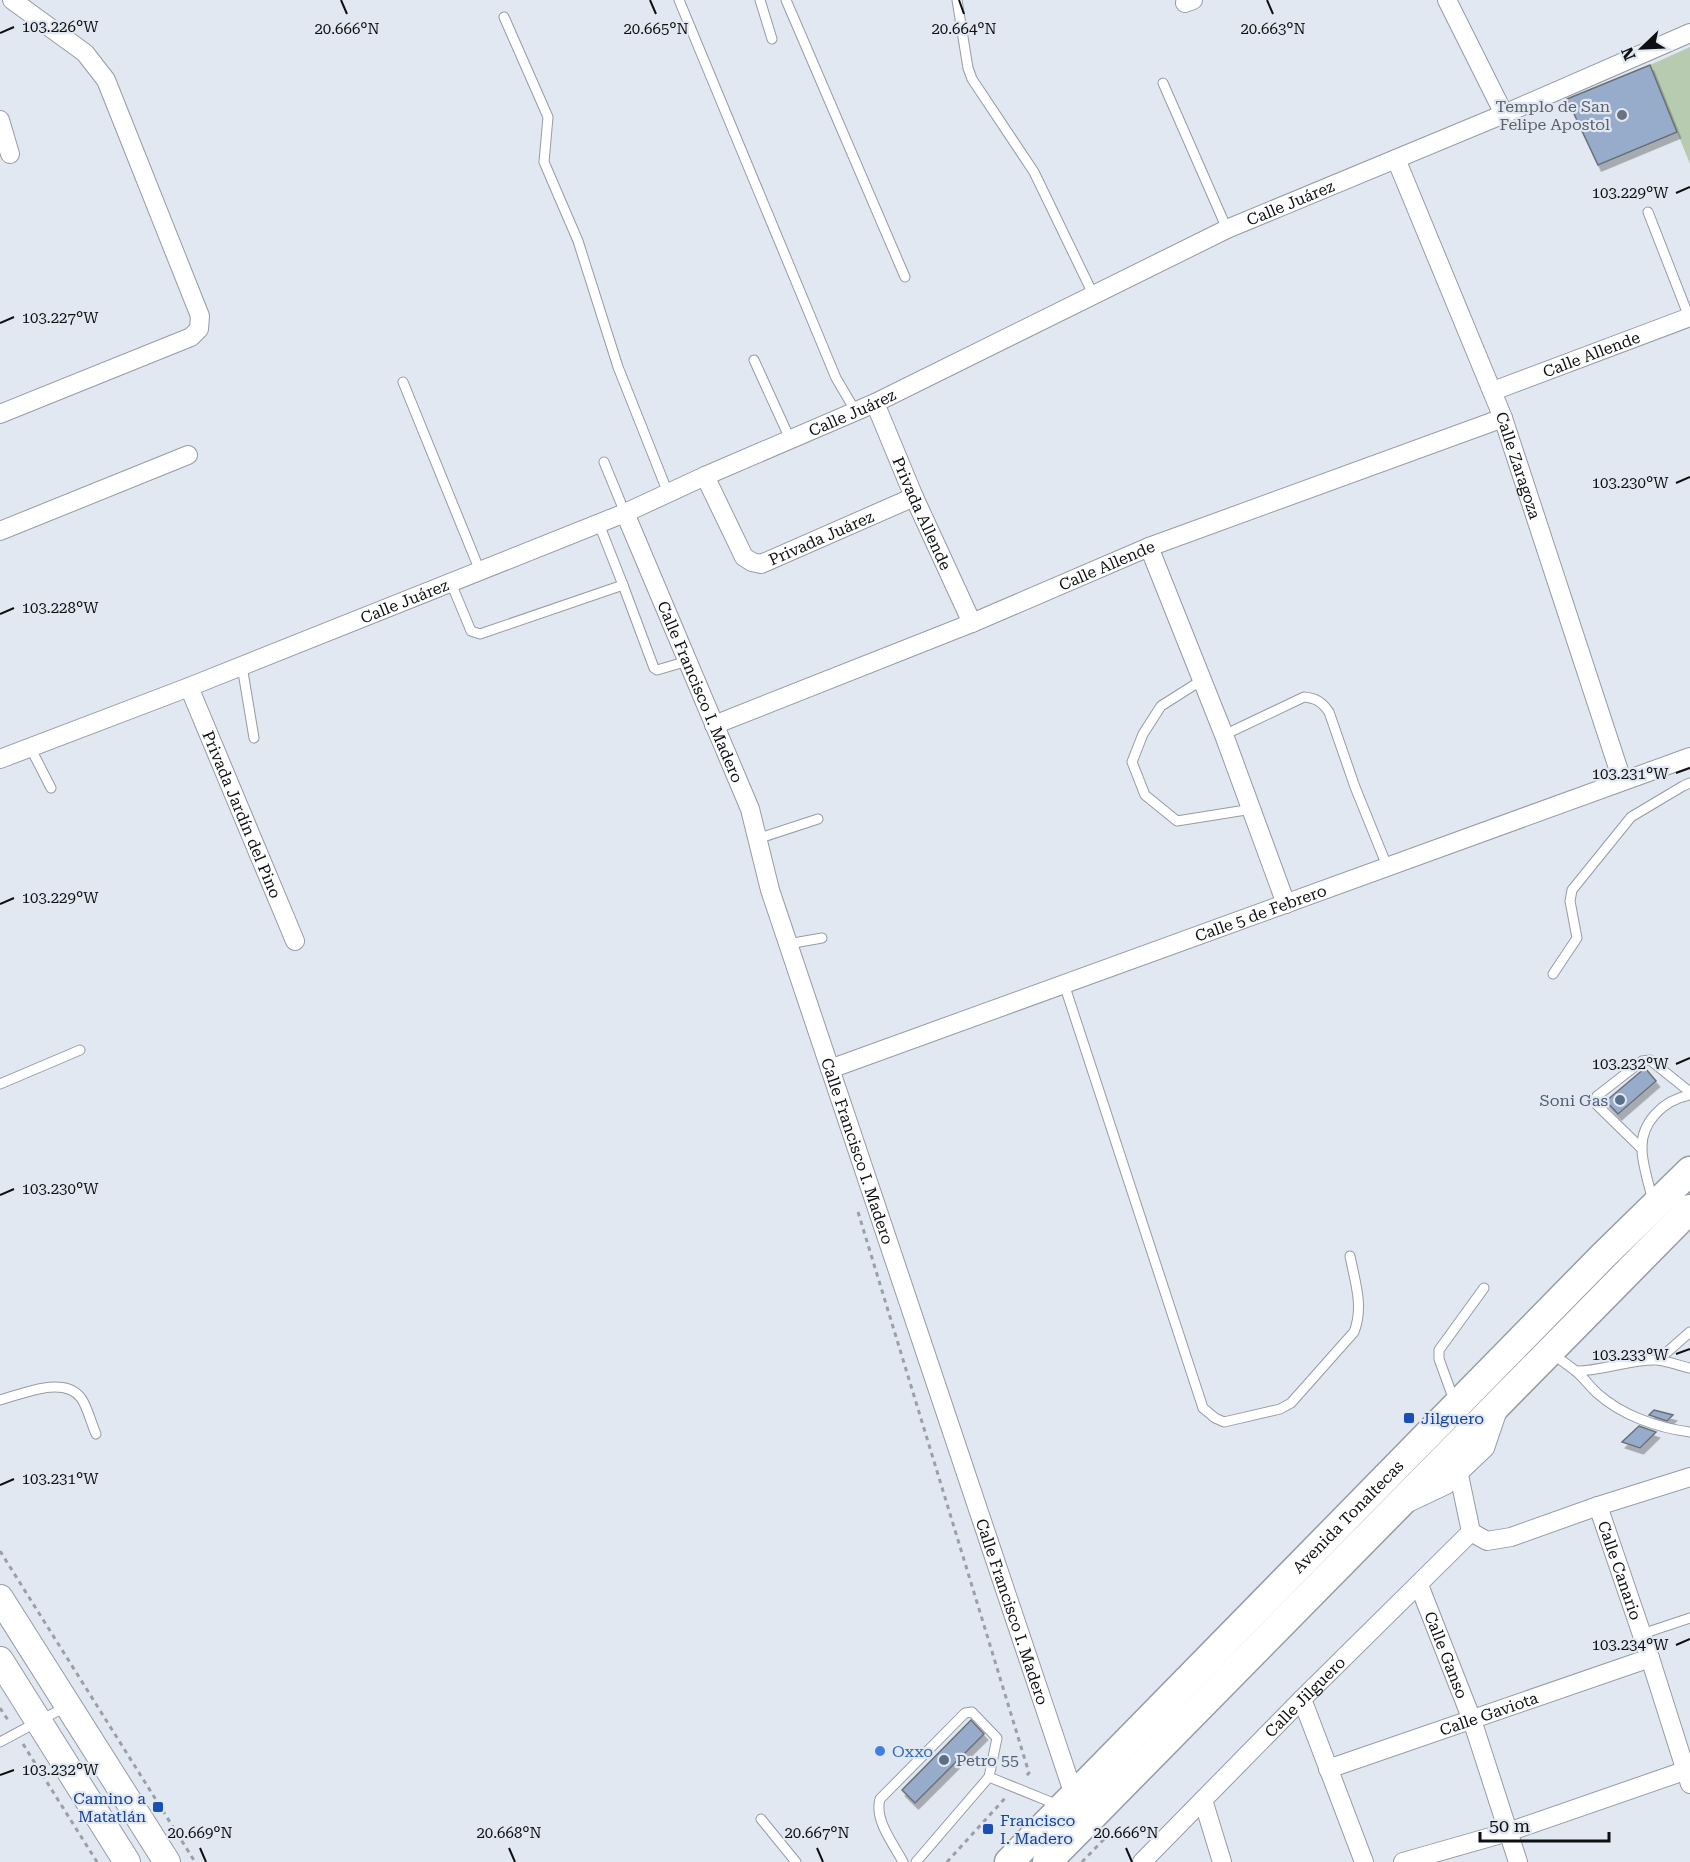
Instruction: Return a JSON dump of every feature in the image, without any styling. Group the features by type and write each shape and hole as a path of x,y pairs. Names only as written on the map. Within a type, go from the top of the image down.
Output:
{"main road":[{"name":"Avenida Tonaltecas","path":"1009,1862 1603,1256 1690,1171"},
{"name":"Avenida Tonaltecas","path":"1047,1862 1690,1209"}],"street":[{"path":"0,414 191,337 199,329 200,316 106,80 84,53 12,0"},
{"path":"1447,0 1504,114"},
{"name":"Calle Juárez","path":"0,759 189,687 625,513 705,476 856,412 1227,228 1504,114 1690,33"},
{"path":"0,120 10,154"},
{"name":"Calle Zaragoza","path":"1396,159 1503,418 1622,780"},
{"name":"Calle Allende","path":"1493,391 1689,317"},
{"name":"Privada Allende","path":"875,403 914,496 972,623"},
{"name":"Calle Allende","path":"714,725 972,623 1149,547 1503,418"},
{"path":"0,531 188,455"},
{"name":"Privada Juárez","path":"705,476 744,557 761,564 914,496"},
{"name":"Calle Francisco I. Madero","path":"625,513 750,809 770,890 1068,1801"},
{"path":"1149,547 1224,735 1286,904"},
{"name":"Privada Jardín del Pino","path":"189,687 296,941"},
{"name":"Calle 5 de Febrero","path":"830,1069 1690,757"},
{"path":"1397,1508 1446,1485 1459,1475 1485,1448 1500,1403"},
{"path":"1459,1475 1471,1532"},
{"path":"1598,1506 1690,1477"},
{"name":"Calle Canario","path":"1471,1532 1487,1541 1511,1537 1598,1506 1689,1775"},
{"name":"Calle Jilguero","path":"1142,1862 1471,1532"},
{"name":"Calle Ganso","path":"1419,1585 1472,1720 1518,1862"},
{"path":"0,1598 167,1862"},
{"name":"Calle Gaviota","path":"1328,1769 1650,1658"},
{"path":"0,1660 127,1862"},
{"path":"32,1712 33,1704 46,1701 54,1691 54,1684"},
{"path":"1302,1699 1364,1862"},
{"path":"68,1767 72,1755 77,1750 96,1749"},
{"path":"1403,1862 1508,1832 1689,1775"},
{"path":"1203,1800 1222,1862"}],"lane":[{"path":"680,0 836,378 856,412"},
{"path":"760,0 772,39"},
{"path":"786,0 905,277"},
{"path":"957,0 968,68 972,79 1034,172 1093,294"},
{"path":"504,17 548,117 544,162 578,241 618,367 668,493"},
{"path":"1163,83 1227,228"},
{"path":"1648,212 1689,317"},
{"path":"754,360 790,440"},
{"path":"403,382 480,571"},
{"path":"604,462 625,513"},
{"path":"599,524 654,668 664,669 688,661"},
{"path":"451,582 471,631 480,634 623,585"},
{"path":"242,666 254,738"},
{"path":"1202,680 1161,706 1143,734 1132,762 1145,795 1177,821 1252,809"},
{"path":"1224,735 1304,696 1314,698 1323,704 1329,712 1355,788 1387,866"},
{"path":"30,747 51,788"},
{"path":"1553,974 1577,938 1569,901 1572,890 1631,817 1690,783"},
{"path":"757,839 818,819"},
{"path":"788,944 822,938"},
{"path":"1064,984 1203,1408 1224,1422 1280,1409 1291,1403 1354,1332 1359,1319 1359,1304 1350,1256"},
{"path":"0,1084 80,1050"},
{"path":"1642,1149 1597,1105 1595,1100 1597,1096 1647,1059 1690,1093 1674,1100 1657,1112 1646,1130 1642,1149 1654,1206"},
{"path":"1456,1406 1439,1359 1439,1350 1484,1288"},
{"path":"1658,1360 1690,1332"},
{"path":"1550,1352 1566,1366 1576,1371 1597,1394 1620,1409 1662,1426 1690,1432"},
{"path":"1576,1371 1594,1371 1640,1361 1658,1360 1690,1368"},
{"path":"0,1400 57,1385 70,1389 81,1398 96,1434"},
{"path":"1642,1634 1690,1618"},
{"path":"0,1742 16,1733 32,1712 68,1706"},
{"path":"903,1862 879,1817 880,1799 965,1713 972,1712 997,1738 989,1777 916,1862"},
{"path":"989,1777 1068,1801"},
{"path":"761,1819 796,1862"}],"path":[{"path":"855,1202 1029,1773 947,1862"},
{"path":"0,1551 195,1862"},
{"path":"0,1708 97,1862"}],"green space":[{"path":"1690,47 1690,164 1650,65"}],"building":[{"name":"Templo de San Felipe Apostol","path":"1650,65 1677,132 1598,165 1567,99"},
{"path":"1645,1068 1656,1081 1618,1114 1606,1101"},
{"path":"1654,1410 1673,1415 1667,1421 1649,1415"},
{"path":"1639,1426 1656,1432 1640,1448 1622,1442"},
{"name":"Petro 55","path":"971,1720 984,1734 915,1803 902,1790"}],"place":[{"name":"Templo de San Felipe Apostol","path":"1622,115"},
{"name":"Soni Gas","path":"1620,1100"},
{"name":"Jilguero","path":"1409,1418"},
{"name":"Oxxo","path":"880,1751"},
{"name":"Petro 55","path":"944,1760"},
{"name":"Camino a Matatlán","path":"158,1807"},
{"name":"Francisco I. Madero","path":"988,1829"}]}
